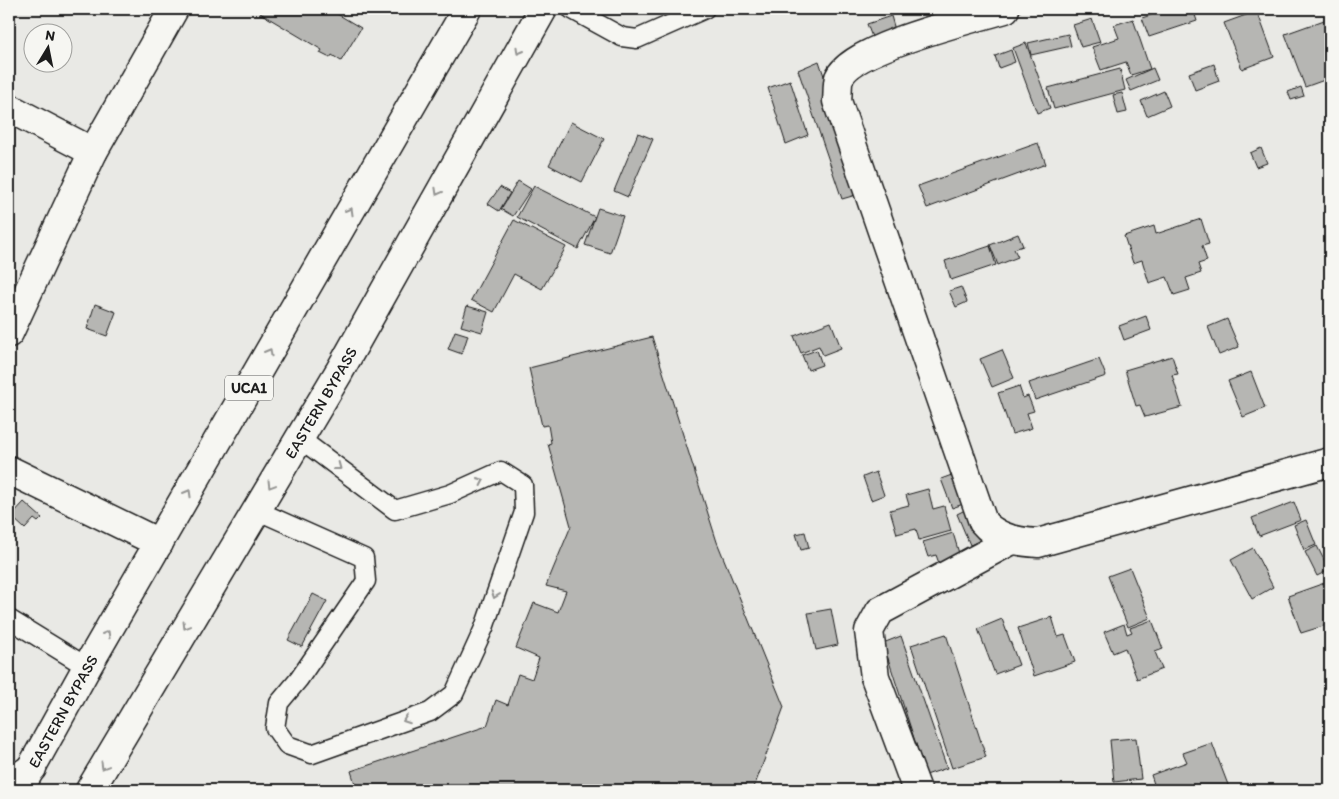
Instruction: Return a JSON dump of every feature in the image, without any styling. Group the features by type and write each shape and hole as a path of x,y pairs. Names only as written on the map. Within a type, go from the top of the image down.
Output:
{"main road":[{"path":"9,333 93,152 174,9"},
{"name":"EASTERN BYPASS","path":"26,779 87,667 467,9"},
{"name":"EASTERN BYPASS","path":"90,790 339,372 543,9"},
{"path":"1005,9 897,41 858,59 840,77 837,101 983,522 988,528 1012,540 1038,543 1330,462"},
{"path":"9,108 93,152"},
{"path":"9,470 159,543"},
{"path":"917,790 875,677 869,631 880,611 1012,540"},
{"path":"9,783 26,779"}],"lane":[{"path":"571,9 622,37 637,39 705,9"},
{"path":"256,510 364,558 366,581 299,680 279,704 276,728 286,746 312,754 430,712 454,694 484,628 524,512 522,485 500,471 450,494 395,510 299,438"},
{"path":"9,619 87,667"}],"building":[{"path":"262,9 329,9 361,28 341,61 332,55 330,58 320,53 322,50 260,13"},
{"path":"928,9 955,9 931,18"},
{"path":"1168,9 1197,9 1199,14 1195,15 1197,21 1149,37 1142,18"},
{"path":"1257,11 1274,57 1242,69 1224,23"},
{"path":"891,16 895,30 872,37 867,24"},
{"path":"1092,19 1100,42 1081,47 1073,25"},
{"path":"1133,19 1150,69 1131,75 1126,62 1101,70 1092,47 1119,38 1114,25"},
{"path":"1327,19 1330,28 1330,78 1305,87 1285,34"},
{"path":"1068,34 1071,46 1031,55 1028,43"},
{"path":"1026,43 1050,108 1037,113 1013,48"},
{"path":"1011,50 1015,62 999,68 995,56"},
{"path":"819,61 863,193 842,199 798,70"},
{"path":"1214,64 1219,81 1195,90 1189,73"},
{"path":"1153,68 1158,80 1131,91 1126,80"},
{"path":"1120,69 1125,90 1054,109 1048,88"},
{"path":"790,80 808,135 786,144 768,88"},
{"path":"1301,87 1304,96 1291,100 1288,92"},
{"path":"1164,91 1170,106 1147,116 1141,101"},
{"path":"1122,93 1127,112 1118,114 1113,95"},
{"path":"571,122 604,139 582,182 549,165"},
{"path":"638,133 653,139 628,197 614,191"},
{"path":"1038,143 1046,164 927,208 918,186"},
{"path":"1261,148 1267,163 1256,167 1250,153"},
{"path":"518,181 531,189 513,216 501,209"},
{"path":"534,186 595,217 578,249 517,217"},
{"path":"500,187 510,193 499,211 488,204"},
{"path":"598,208 623,216 610,253 585,245"},
{"path":"1201,219 1209,244 1202,246 1207,261 1198,264 1201,273 1186,278 1190,290 1174,295 1167,277 1149,283 1142,260 1133,263 1124,236 1154,226 1156,234"},
{"path":"514,220 566,247 542,289 514,274 494,312 471,300"},
{"path":"1018,234 1023,246 1014,249 1018,257 998,265 990,245"},
{"path":"990,246 996,265 951,280 945,261"},
{"path":"961,287 967,302 956,307 949,291"},
{"path":"95,304 116,312 107,336 87,329"},
{"path":"467,306 488,312 482,332 461,326"},
{"path":"1146,316 1151,330 1124,340 1119,326"},
{"path":"1227,319 1239,347 1219,355 1208,327"},
{"path":"831,322 841,348 823,355 819,346 801,353 794,336"},
{"path":"455,331 468,335 462,354 448,349"},
{"path":"652,337 717,542 784,707 753,790 357,790 351,771 487,726 496,700 508,705 518,674 532,679 539,658 516,648 534,603 558,612 566,591 546,586 571,526 548,444 551,443 548,425 542,426 529,368"},
{"path":"817,350 822,365 808,370 802,355"},
{"path":"1002,350 1014,378 992,387 980,359"},
{"path":"1172,356 1178,374 1172,375 1182,407 1145,417 1140,405 1136,406 1125,370"},
{"path":"1099,359 1106,376 1035,400 1029,383"},
{"path":"1251,372 1265,408 1243,417 1228,381"},
{"path":"1019,386 1023,398 1028,396 1034,411 1027,413 1032,428 1012,434 998,393"},
{"path":"876,472 884,495 871,500 863,477"},
{"path":"957,473 969,502 952,508 941,479"},
{"path":"928,489 933,509 944,506 951,531 919,540 916,529 897,534 890,510 909,505 906,495"},
{"path":"24,502 42,518 38,522 34,519 25,529 11,516"},
{"path":"1294,502 1301,520 1259,536 1252,518"},
{"path":"971,507 985,539 970,545 957,514"},
{"path":"1306,520 1316,545 1304,550 1294,525"},
{"path":"805,532 809,548 801,550 796,534"},
{"path":"953,533 961,560 940,566 936,555 928,557 923,542"},
{"path":"1317,546 1329,570 1317,576 1305,552"},
{"path":"1253,548 1273,587 1252,599 1231,560"},
{"path":"1130,568 1150,618 1128,627 1108,576"},
{"path":"1330,581 1330,624 1301,633 1288,596"},
{"path":"313,594 327,601 302,647 288,640"},
{"path":"831,609 838,645 816,650 808,613"},
{"path":"1052,617 1058,637 1065,635 1075,662 1034,676 1018,628"},
{"path":"1002,619 1019,665 995,674 978,629"},
{"path":"1152,620 1163,649 1155,652 1162,669 1137,679 1125,648 1113,653 1104,632 1124,624 1127,634 1132,632 1130,628"},
{"path":"946,634 986,757 952,768 911,645"},
{"path":"901,636 947,768 926,775 883,643"},
{"path":"1136,738 1141,779 1114,782 1110,740"},
{"path":"1212,743 1230,790 1156,790 1151,775 1187,762 1183,753"}]}
